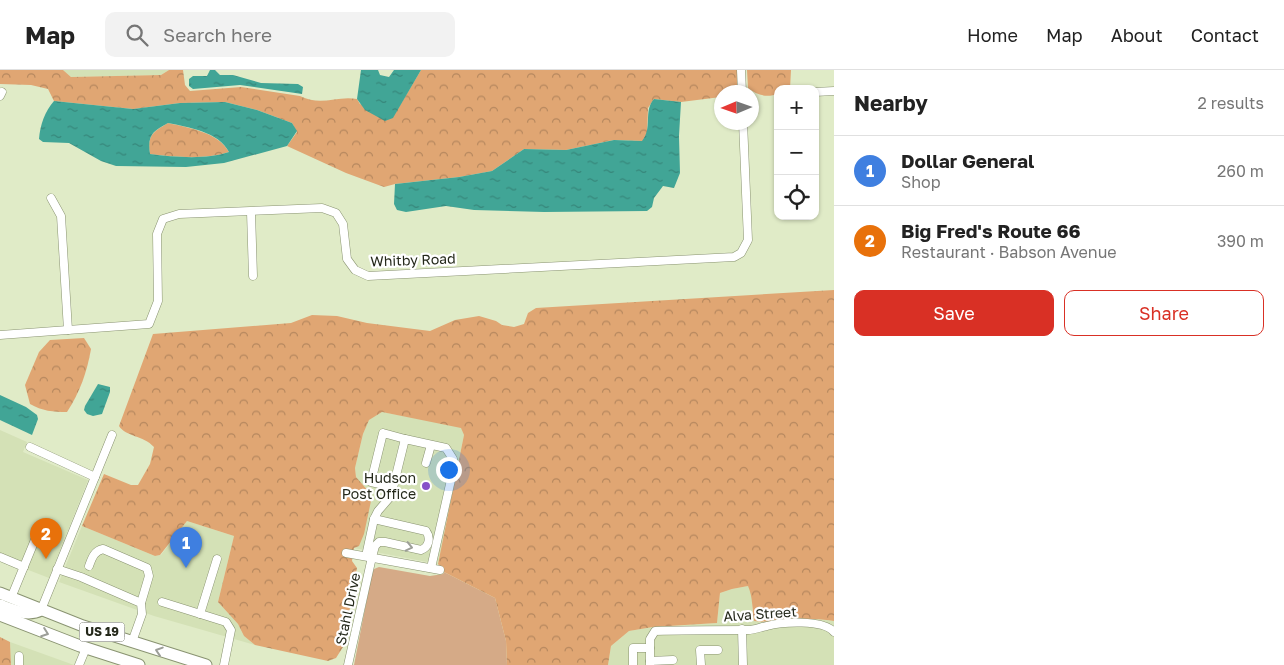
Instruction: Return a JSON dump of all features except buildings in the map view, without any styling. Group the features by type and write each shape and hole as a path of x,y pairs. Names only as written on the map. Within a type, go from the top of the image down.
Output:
{"highway":[{"name":"US 19","path":"0,594 132,642 206,665"},
{"path":"0,605 25,613 41,610"},
{"name":"US 19","path":"0,615 86,648 139,665"}],"street":[{"path":"741,70 742,85"},
{"path":"819,92 834,91"},
{"name":"Whitby Road","path":"0,334 148,324 158,301 157,234 163,219 179,214 322,208 336,213 344,224 347,259 355,270 368,276 734,257 741,253 748,240 743,130"},
{"path":"51,198 61,216 68,330"},
{"path":"251,212 253,276"},
{"path":"393,487 372,482 383,433 446,448 450,454 453,471 431,568"},
{"path":"41,610 112,435"},
{"path":"369,557 374,519 378,511 391,496 405,438"},
{"path":"426,463 431,445"},
{"path":"30,448 95,477"},
{"path":"371,532 379,542 421,550 426,547 429,538 426,531 374,519"},
{"path":"11,598 39,530"},
{"path":"369,557 379,542"},
{"path":"89,566 98,550 103,549 147,568 150,576 141,603 142,614 132,642"},
{"path":"346,553 440,570"},
{"path":"0,557 24,567"},
{"name":"Stahl Drive","path":"348,665 369,557"},
{"path":"200,614 217,559"},
{"path":"57,569 81,577 141,603"},
{"path":"162,602 226,622 231,630 224,665"},
{"name":"Alva Street","path":"650,648 650,639 655,631 751,630 768,625 795,623 817,624 830,628 834,632"},
{"path":"742,629 743,665"},
{"path":"79,665 86,648"},
{"path":"633,665 633,648 650,648 650,663 673,660"},
{"path":"701,665 700,650 718,650"},
{"path":"19,656 19,665"}],"shaded area":[{"path":"63,70 169,70 161,75 71,77"},
{"path":"382,412 461,427 464,435 438,564 354,548 359,546 361,484 356,477 355,468 363,434 369,419"},
{"path":"0,430 27,442 23,452 88,480 49,578 0,559"},
{"path":"187,521 234,536 218,602 238,624 244,636 255,645 154,616 59,582 82,526 155,556 161,555"},
{"path":"379,567 430,576 443,574 444,572 495,598 506,641 507,665 354,665 372,573 374,569"},
{"path":"748,586 752,593 754,621 810,618 834,621 834,665 608,665 611,646 629,631 653,627 717,623 720,593"},
{"path":"10,642 74,665 11,665"}],"green space":[{"path":"0,70 63,70 71,77 161,75 169,70 183,70 185,85 190,91 241,87 300,96 315,101 350,98 357,99 360,104 393,117 421,70 737,70 737,85 714,85 714,98 681,102 654,99 648,108 647,136 643,141 614,140 566,150 524,149 492,171 384,187 346,173 287,146 297,132 292,123 257,110 225,102 180,103 133,109 54,101 48,89 31,85 0,84"},
{"path":"747,70 791,70 790,85 774,85 774,95 759,94 759,85 748,85"},
{"path":"168,123 210,135 224,145 229,152 200,157 150,154 150,138 158,129"},
{"path":"834,290 834,621 814,619 774,622 754,621 752,599 748,586 720,593 717,623 653,627 629,631 611,646 608,665 507,665 506,641 495,598 444,572 438,564 464,435 461,428 382,412 369,420 363,434 355,468 356,477 369,492 371,501 364,534 359,546 354,548 352,561 357,568 343,647 336,658 328,661 255,645 244,636 238,624 218,602 234,536 187,521 160,555 155,556 82,526 104,474 131,485 138,485 150,464 154,447 145,440 122,430 119,426 153,334 291,323 312,315 337,316 367,323 430,331 455,320 479,316 496,321 502,325 514,327 524,324 528,313 536,308"},
{"path":"84,338 91,349 85,374 67,412 48,411 30,404 25,385 39,352 50,340"},
{"path":"0,637 10,642 11,665 0,665"}],"water":[{"path":"210,70 215,70 220,75 233,75 261,83 298,84 303,87 302,94 240,85 193,89 189,86 189,79 193,76 207,76"},
{"path":"361,70 378,70 380,75 389,77 394,70 421,70 393,118 385,121 365,110 357,99"},
{"path":"654,99 681,102 679,136 680,173 674,188 663,186 654,198 652,207 647,211 544,212 474,210 446,206 406,212 397,210 394,204 395,184 459,177 492,171 524,149 566,150 614,140 642,141 647,131 649,109"},
{"path":"54,101 133,109 180,103 225,102 257,110 292,123 297,131 287,146 224,163 186,167 116,166 101,161 69,143 43,142 39,139 44,118","holes":["168,123 211,135 224,145 229,152 200,157 150,154 149,142 152,134"]},
{"path":"98,384 110,387 110,392 102,414 93,416 87,414 84,410"},
{"path":"0,395 26,407 37,415 38,419 32,435 0,420"}],"place":[{"name":"Hudson Post Office","path":"426,486"},
{"name":"Big Fred's Route 66","path":"46,559"},
{"name":"Dollar General","path":"186,568"}]}
